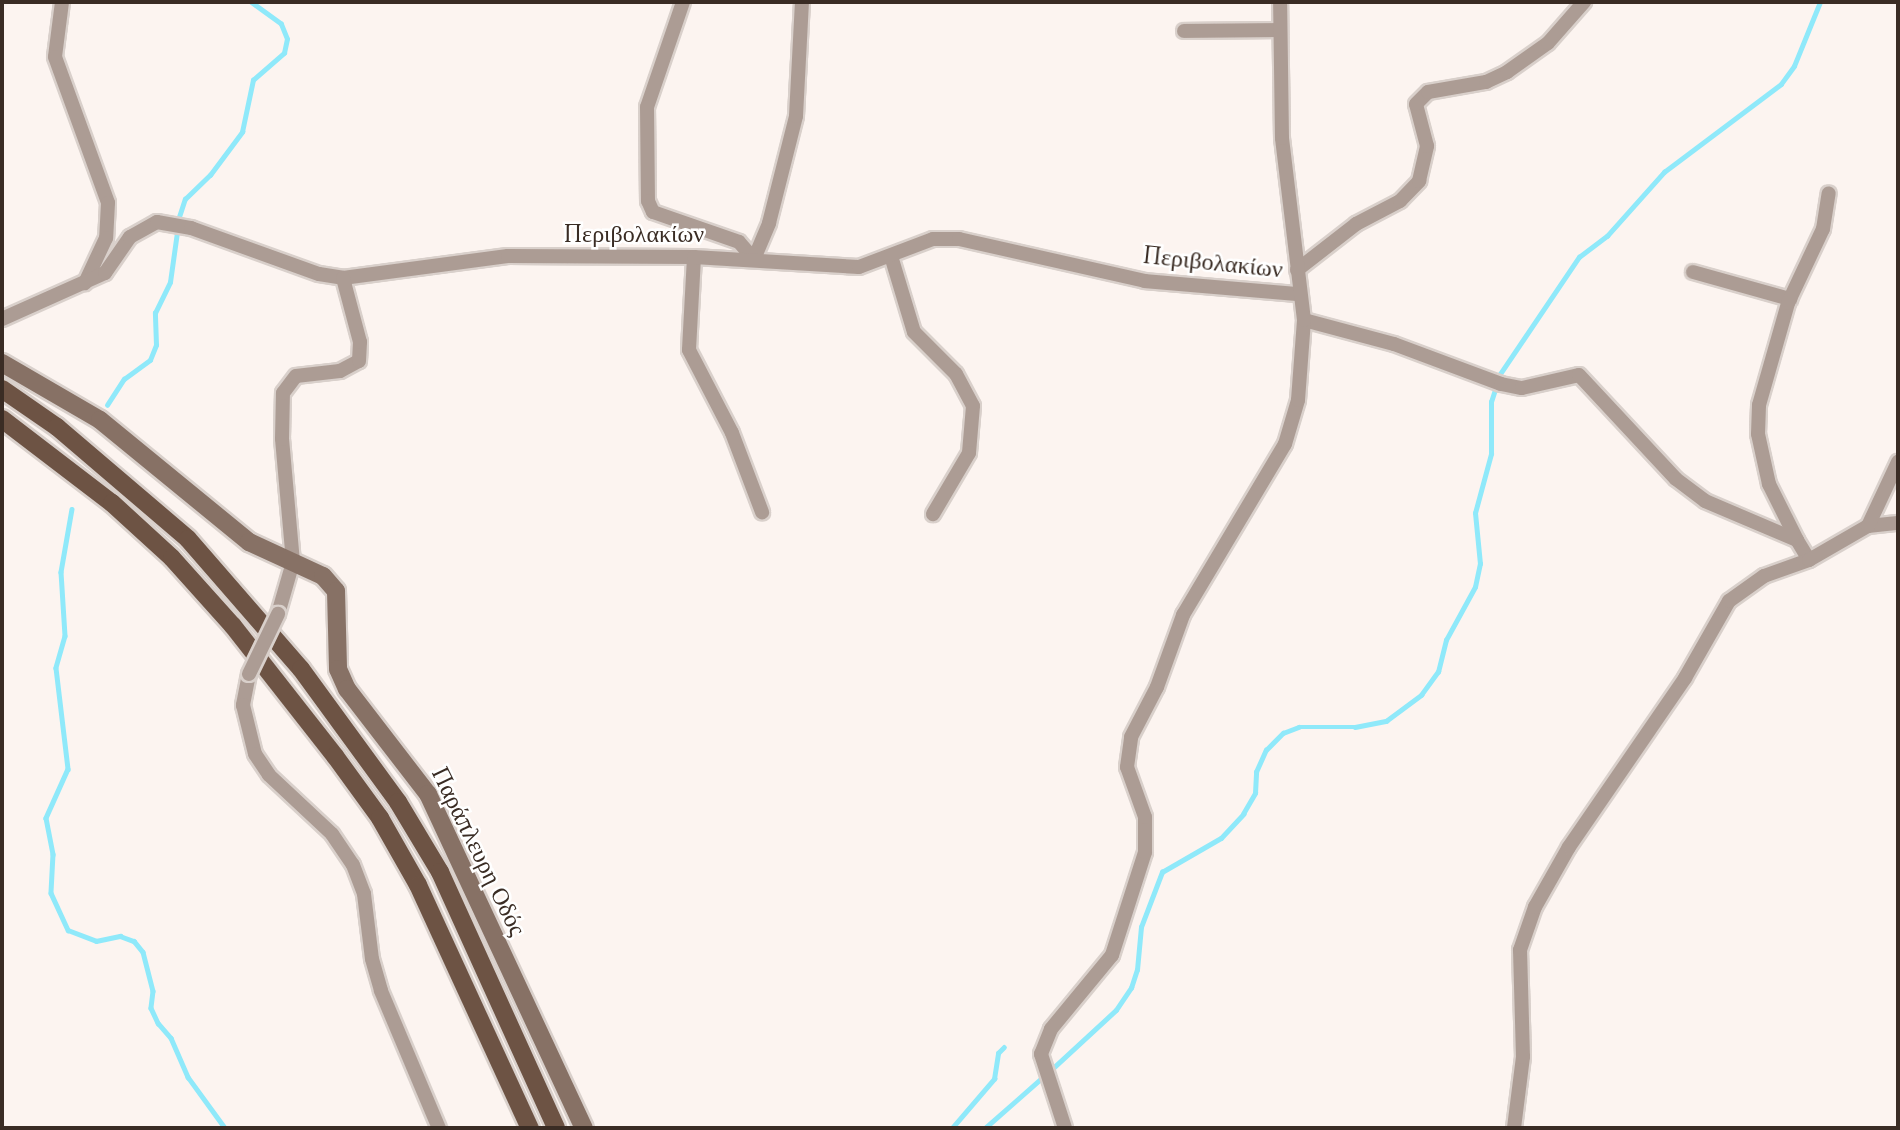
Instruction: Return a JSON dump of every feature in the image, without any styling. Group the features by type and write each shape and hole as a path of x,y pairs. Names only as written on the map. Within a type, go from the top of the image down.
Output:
{"main road":[{"path":"2,389 57,427 188,540 309,679 398,802 440,872 556,1128"},
{"path":"2,419 102,495 172,558 250,645 335,755 380,818 418,885 530,1128"}],"street":[{"path":"62,2 55,57 108,203 106,238 85,283"},
{"path":"683,2 647,107 648,201 653,212 739,242 754,259 769,223 796,116 802,2"},
{"path":"1065,1128 1044,1064 1044,1041 1087,989 1118,941 1147,835 1127,767 1131,737 1157,687 1183,615 1247,514 1293,424 1304,320 1298,294 1282,138 1278,30 1280,2"},
{"path":"1297,270 1356,224 1400,201 1419,181 1427,146 1416,104 1428,92 1486,82 1507,72 1548,43 1584,2"},
{"path":"1184,30 1278,30"},
{"path":"1809,560 1769,484 1758,434 1759,405 1790,299 1822,229 1829,193"},
{"name":"Περιβολακίων","path":"2,319 105,273 136,232 157,222 191,228 319,274 343,278 508,256 694,257 859,267 933,239 981,241 1145,281 1298,294"},
{"path":"891,256 914,332 956,374 973,406 969,453 933,514"},
{"path":"694,257 689,350 736,441 762,512"},
{"path":"1693,272 1790,299"},
{"path":"343,278 360,342 359,361 340,371 296,376 283,393 282,439 293,562 278,614 249,674 243,705 255,754 269,775 331,834 353,866 364,894 372,959 381,990 439,1128"},
{"path":"1304,320 1394,344 1496,383 1522,388 1579,375 1685,487 1705,502 1797,540"},
{"name":"Παράπλευρη Οδός","path":"2,363 100,420 249,542 323,576 335,592 338,669 352,697 428,794 584,1128"},
{"path":"1868,526 1898,462"},
{"path":"1514,1128 1523,1057 1520,950 1535,907 1569,847 1685,678 1729,601 1764,576 1809,560 1868,526 1898,523"}],"waterway":[{"path":"179,217 185,199 210,175 242,132 253,80 284,53 287,39 281,24 251,2"},
{"path":"1051,1070 1116,1010 1131,988 1137,970 1141,927 1162,872 1221,838 1243,814 1255,793 1256,772 1266,750 1283,733 1299,727 1355,727 1386,721 1421,695 1438,672 1446,640 1475,587 1480,564 1475,513 1491,454 1491,402 1500,374 1579,257 1607,236 1664,172 1781,84 1794,66 1820,2"},
{"path":"107,405 124,379 150,360 156,345 155,313 170,282 177,232"},
{"path":"72,509 61,572 65,636 56,668 68,769 46,818 53,854 51,893 68,930 96,941 120,936 134,941 143,952 153,991 151,1008 158,1023 171,1038 188,1077 225,1128"},
{"path":"952,1128 994,1079 998,1053 1004,1047"},
{"path":"985,1128 1044,1076"}]}
